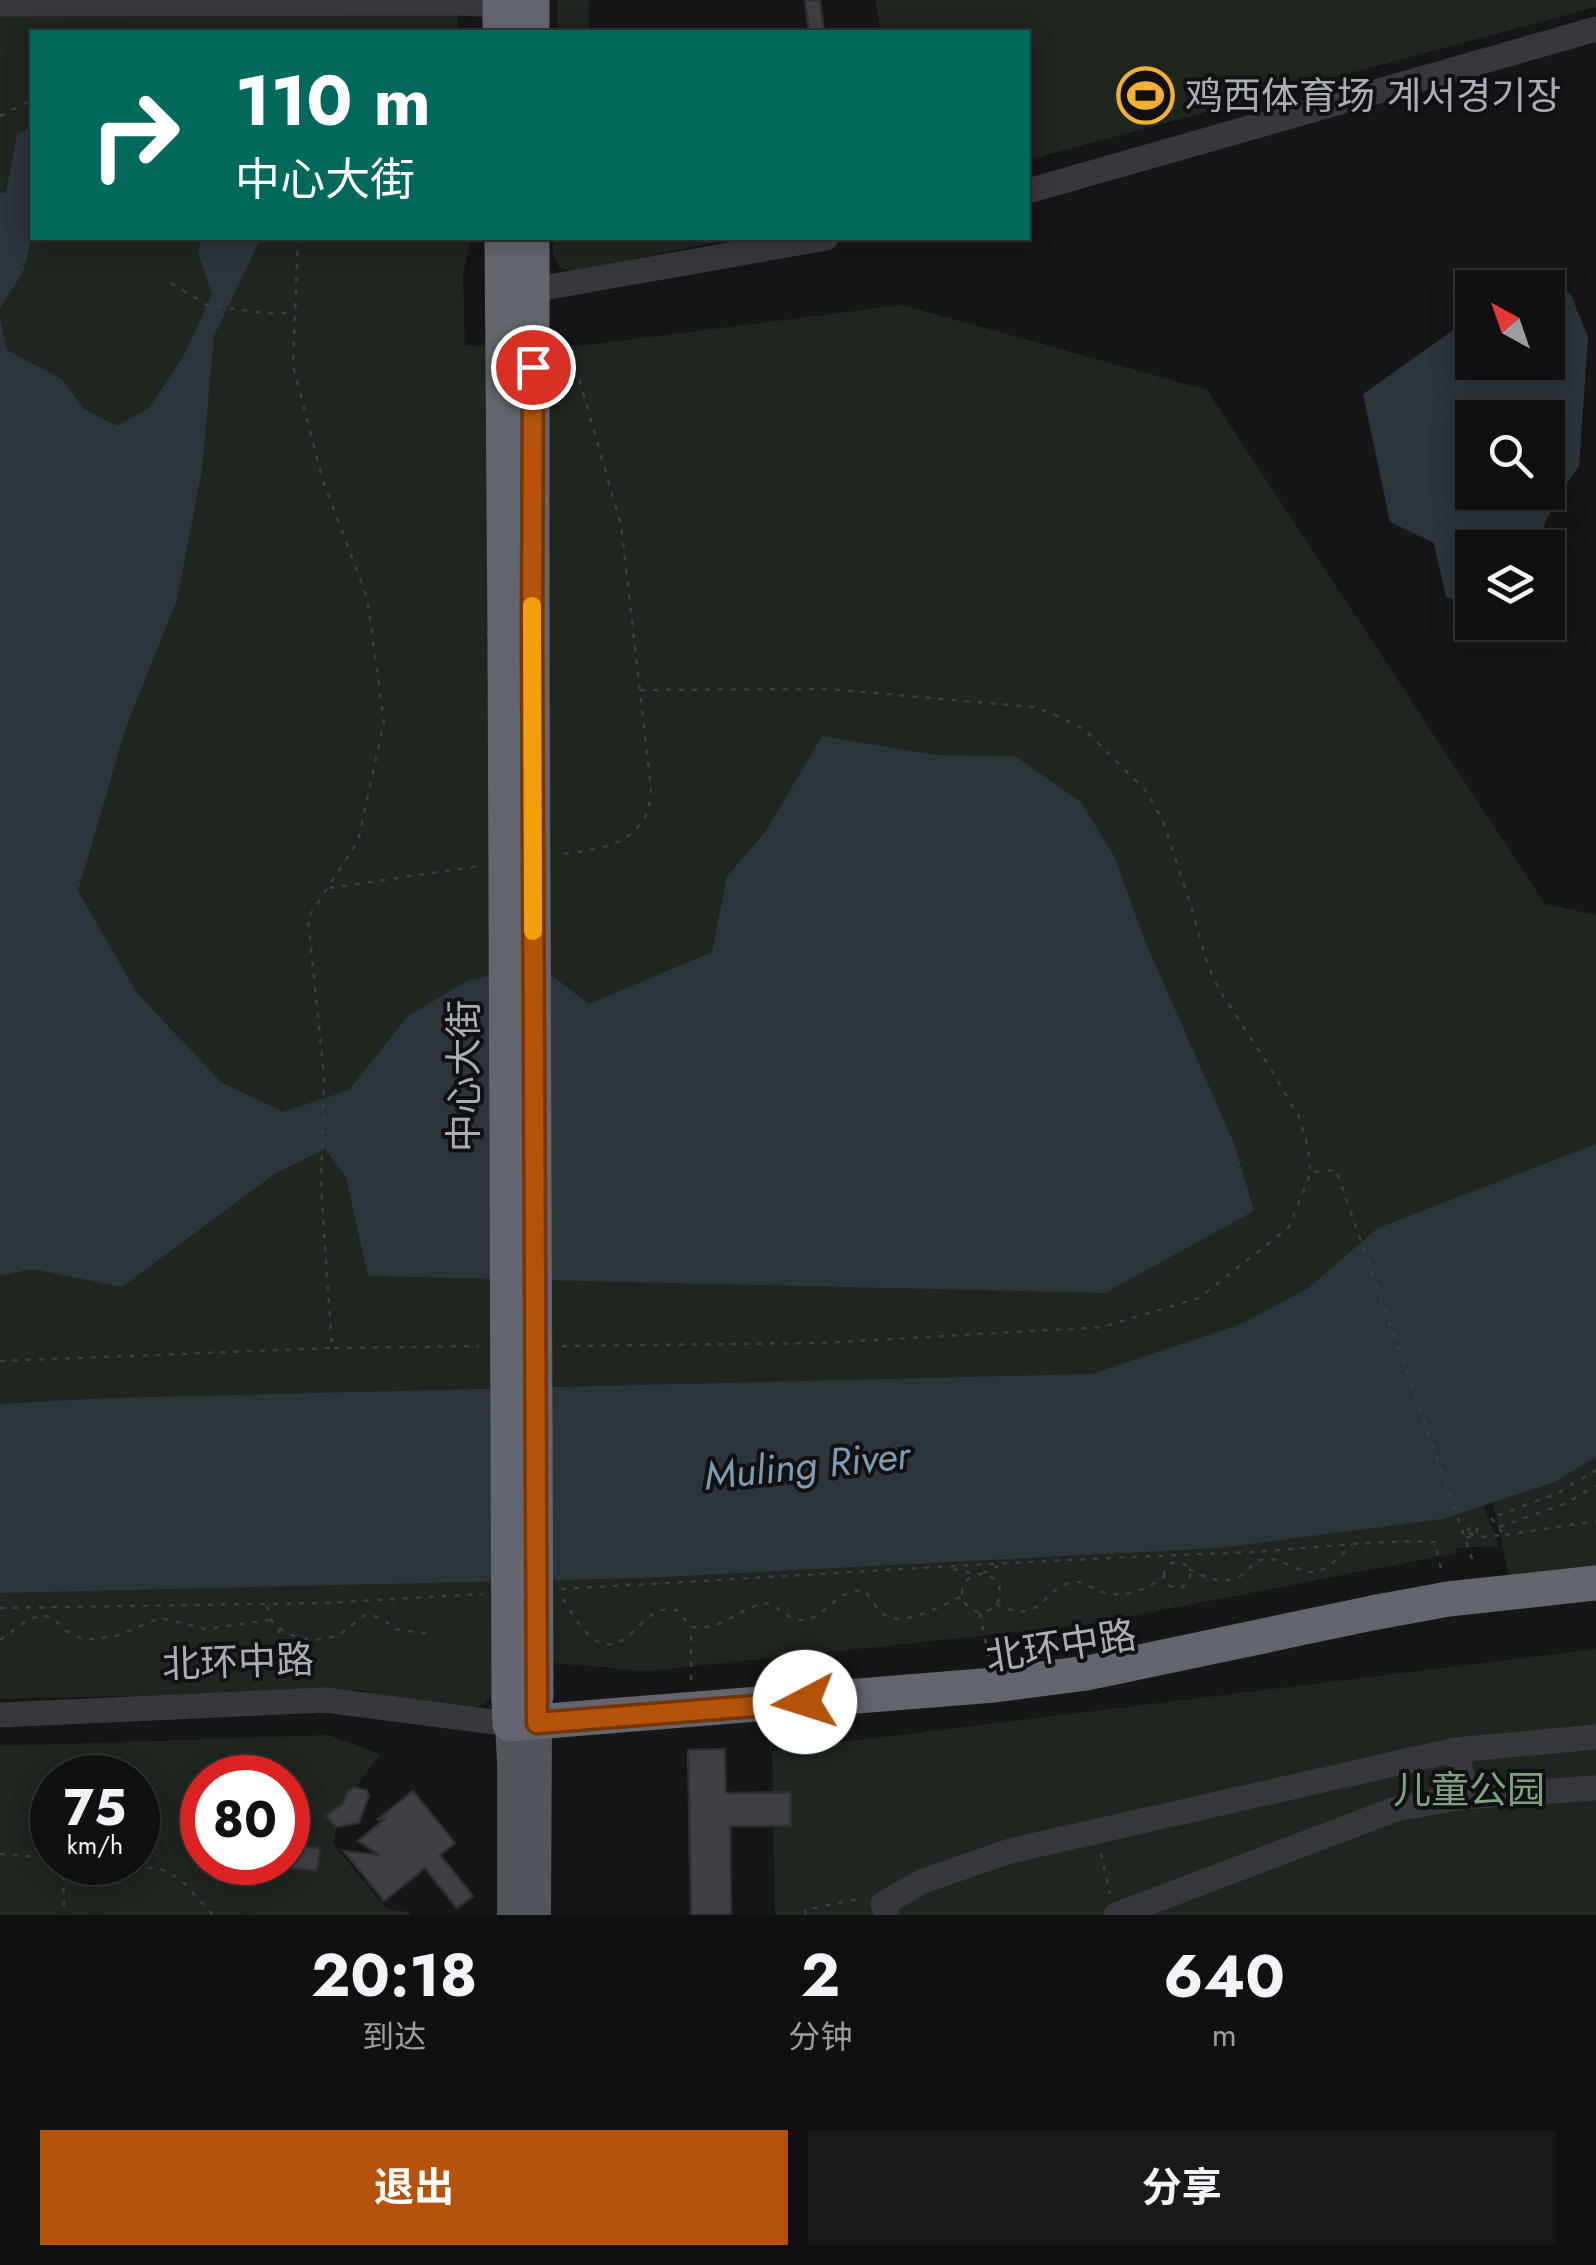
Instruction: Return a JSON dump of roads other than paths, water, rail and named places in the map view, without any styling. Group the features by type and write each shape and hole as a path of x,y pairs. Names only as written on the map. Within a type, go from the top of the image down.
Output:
{"highway":[{"path":"508,9 530,30"},
{"name":"中心大街","path":"502,240 518,634 523,1710"},
{"name":"中心大街","path":"518,634 533,367 532,240"},
{"name":"北环中路","path":"523,1710 691,1711 994,1685 1087,1673 1372,1612 1596,1583"},
{"name":"北环中路","path":"523,1710 584,1738 1008,1699 1103,1686 1356,1632 1596,1600"}],"main road":[{"name":"中心大街","path":"512,1915 512,1762 523,1710"},
{"name":"中心大街","path":"523,1710 536,1915"}],"street":[{"path":"0,4 398,3 508,9"},
{"path":"1030,191 1596,29"},
{"path":"532,290 815,240"},
{"name":"北环中路","path":"0,1715 326,1700 523,1710"},
{"path":"886,1909 922,1881 1010,1851 1458,1750 1596,1737"},
{"path":"1458,1750 1466,1797"},
{"path":"1114,1907 1396,1809 1466,1797 1596,1788"}],"water":[{"path":"30,127 31,240 23,272 0,308 0,193 6,193 17,135"},
{"path":"201,240 257,240 214,336 202,470 177,600 126,727 78,891 137,993 221,1082 283,1112 349,1090 408,1016 469,980 538,965 589,1004 712,952 727,876 766,831 822,736 935,755 1015,756 1081,802 1114,856 1147,946 1234,1143 1254,1211 1105,1293 368,1276 346,1177 325,1149 276,1173 122,1287 32,1269 0,1276 0,319 7,350 62,379 84,409 117,426 149,408 184,355 212,295 198,252"},
{"path":"1565,293 1570,293 1588,337 1579,466 1565,486 1565,400 1455,400 1455,510 1551,510 1542,530 1455,530 1455,600 1446,597 1434,543 1390,522 1363,394 1455,329 1455,380 1565,380"},
{"name":"Muling River","path":"1596,1144 1596,1457 1553,1483 1443,1519 1219,1548 643,1578 0,1593 0,1404 1092,1374 1239,1325 1307,1289 1378,1228"}],"place":[{"name":"鸡西体育场 계서경기장","path":"1146,96"}],"park label":[{"name":"儿童公园","path":"1469,1790"}]}
